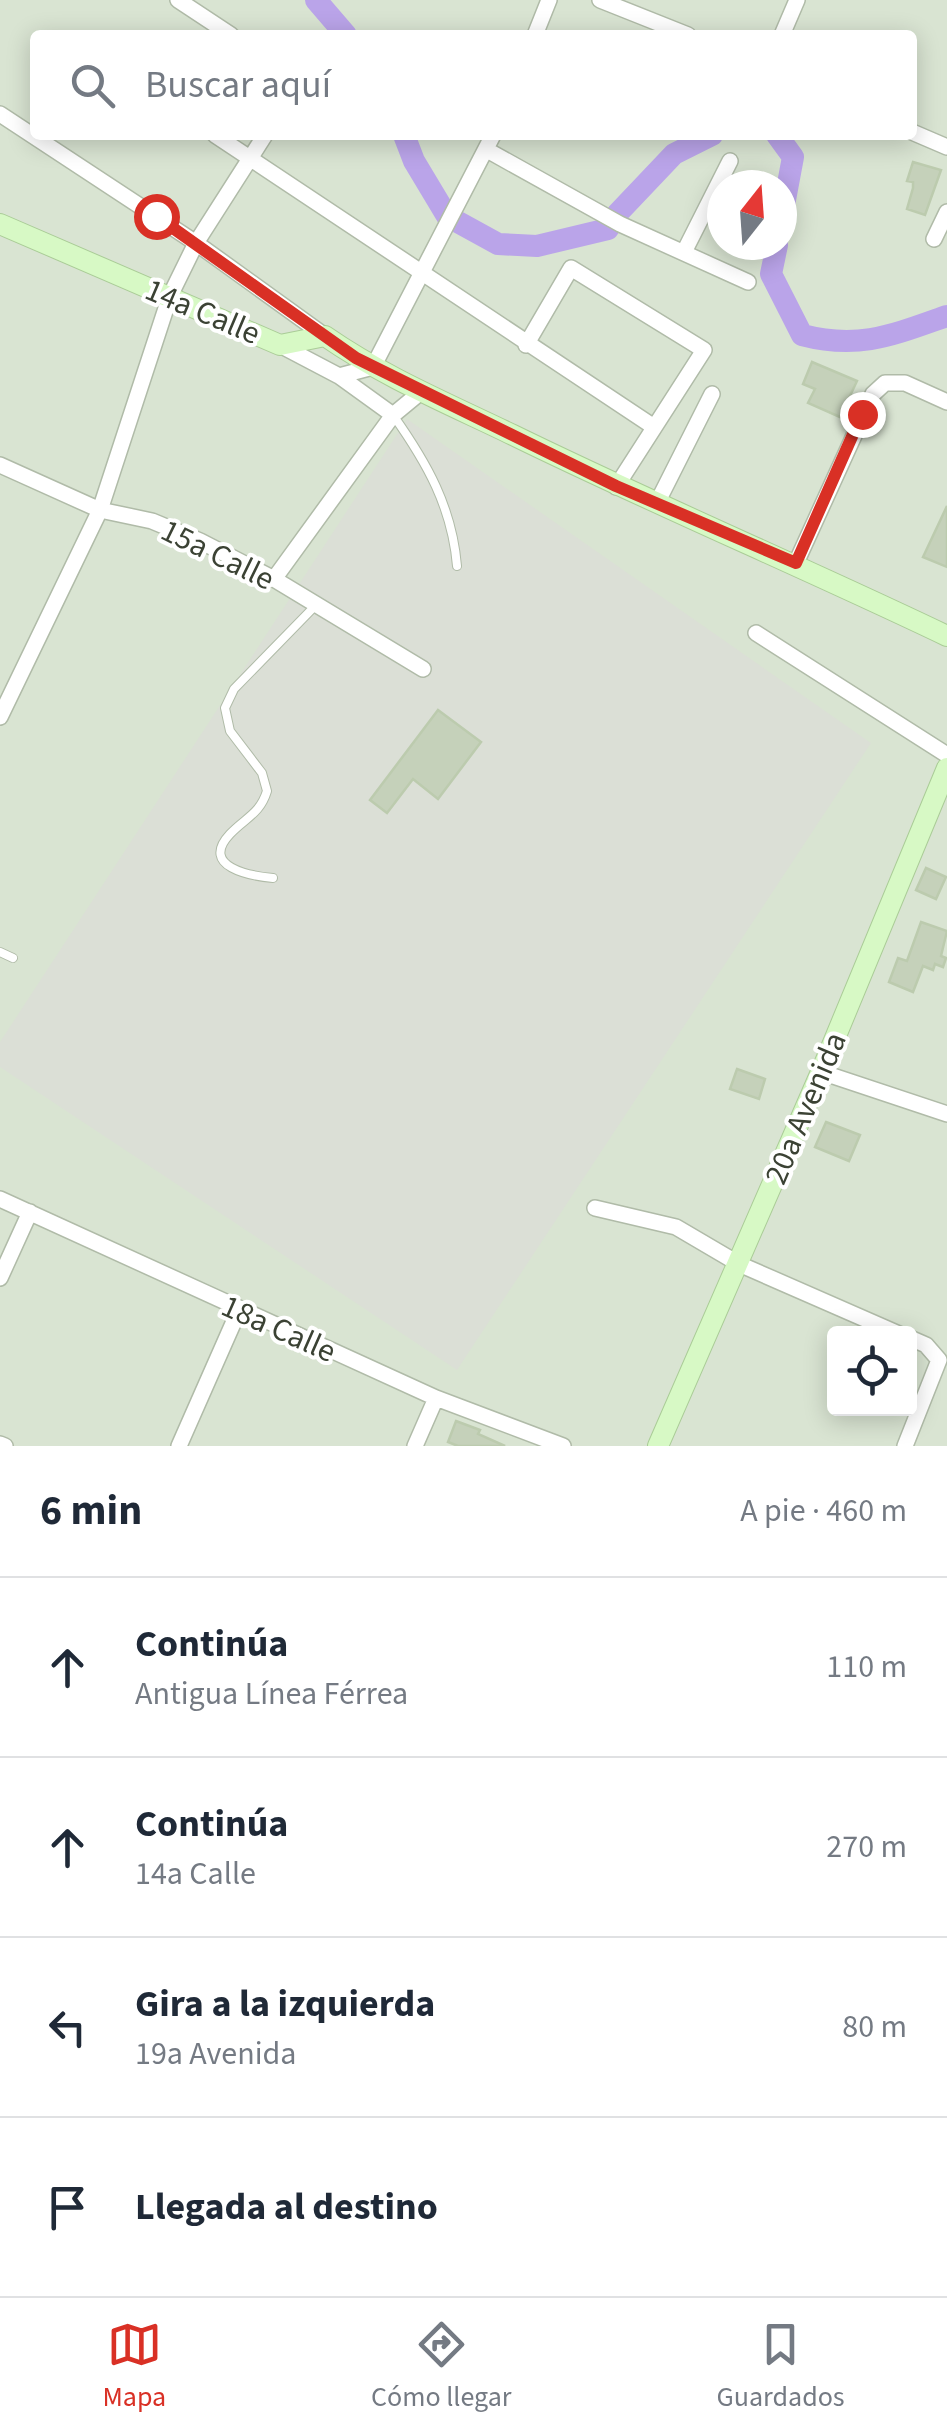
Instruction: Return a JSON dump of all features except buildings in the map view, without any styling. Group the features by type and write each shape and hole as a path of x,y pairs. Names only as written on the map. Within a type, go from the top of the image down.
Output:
{"street":[{"path":"178,0 223,30"},
{"path":"537,30 549,0"},
{"path":"600,0 675,30"},
{"path":"784,30 797,0"},
{"path":"0,114 30,134"},
{"path":"917,134 947,148"},
{"path":"40,140 373,367 616,486 796,563 947,636"},
{"path":"222,140 654,427"},
{"path":"1,714 100,510 170,296 196,243 262,140"},
{"path":"339,376 373,367 490,142 614,221 748,282"},
{"path":"684,252 730,161"},
{"path":"934,238 947,212"},
{"name":"14a Calle","path":"0,224 280,345 326,336"},
{"path":"526,345 570,268 704,350 616,486"},
{"path":"280,345 339,376 392,416"},
{"path":"796,563 873,394 885,383 905,383 947,402"},
{"path":"274,579 392,416 422,391"},
{"path":"657,504 712,394"},
{"name":"15a Calle","path":"0,465 100,510 152,521 274,579 424,669"},
{"path":"756,633 947,755"},
{"name":"20a Avenida","path":"658,1446 821,1072 947,768"},
{"path":"821,1072 947,1114"},
{"name":"18a Calle","path":"0,1199 436,1398 563,1446"},
{"path":"595,1208 676,1227 738,1264 880,1326"},
{"path":"0,1278 30,1212"},
{"path":"179,1446 239,1310"},
{"path":"905,1446 940,1360 917,1341"},
{"path":"415,1446 436,1398"}],"lane":[{"path":"392,416 437,483 454,531 458,566"},
{"path":"273,878 234,871 225,863 222,853 230,834 259,810 267,791 262,773 230,731 225,708 234,689 315,606"},
{"path":"0,952 13,958"}],"shaded area":[{"path":"0,0 947,0 947,1446 0,1446"},
{"path":"407,419 871,743 457,1370 0,1067 0,1042"}],"waterway":[{"path":"316,0 342,30"},
{"path":"406,140 447,216 498,244 537,246 608,229 618,213 674,154 702,140"},
{"path":"781,140 793,157 791,170"},
{"path":"774,260 771,274 802,335 859,341 947,316"}],"route":[{"path":"156,216 356,358 616,486 796,563 862,414"}]}
